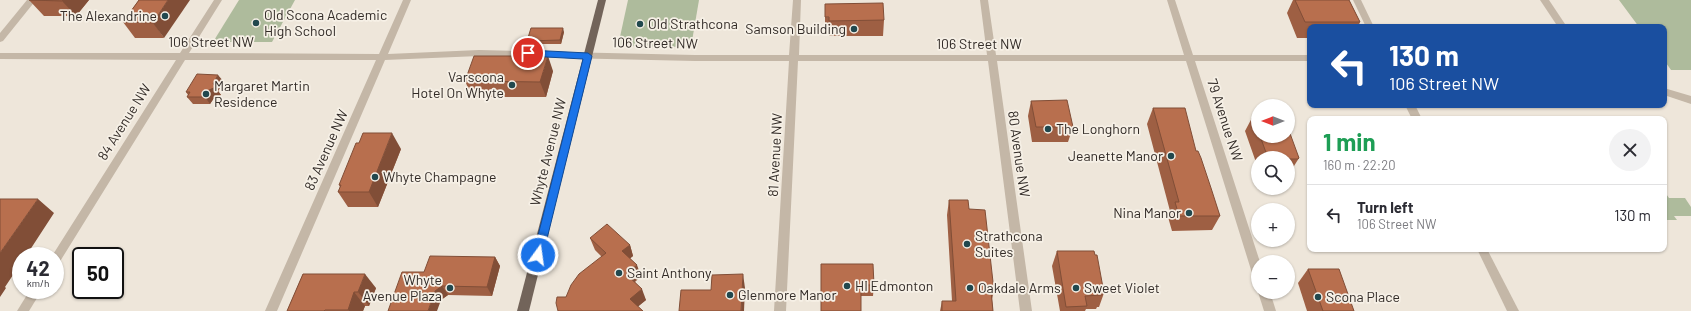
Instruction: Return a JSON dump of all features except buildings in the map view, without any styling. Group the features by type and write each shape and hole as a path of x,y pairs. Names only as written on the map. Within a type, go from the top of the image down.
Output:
{"main road":[{"name":"Whyte Avenue NW","path":"523,311 602,0"}],"street":[{"path":"0,40 32,0"},
{"name":"84 Avenue NW","path":"63,247 218,0"},
{"name":"83 Avenue NW","path":"271,311 407,0"},
{"name":"81 Avenue NW","path":"780,311 797,0"},
{"name":"80 Avenue NW","path":"984,0 1026,311"},
{"name":"79 Avenue NW","path":"1171,0 1252,255"},
{"path":"1356,0 1368,24"},
{"path":"1544,0 1561,24"},
{"name":"106 Street NW","path":"0,56 382,57 479,53 588,56 794,58 1307,58"},
{"path":"1667,92 1691,100"},
{"path":"1484,252 1514,311"},
{"path":"23,311 30,299"},
{"path":"1266,299 1270,311"}],"green space":[{"name":"Old Scona Academic High School","path":"239,0 295,0 272,42 213,42"},
{"path":"628,0 699,0 691,47 618,46"},
{"path":"1619,0 1691,0 1691,70 1671,70 1667,64 1667,24 1637,24"},
{"path":"1667,195 1669,198 1685,198 1691,207 1691,216 1674,216 1677,220 1667,220"}],"place":[{"name":"The Alexandrine","path":"165,16"},
{"name":"Old Scona Academic High School","path":"256,23"},
{"name":"Old Strathcona","path":"640,24"},
{"name":"Samson Building","path":"854,29"},
{"name":"Varscona Hotel On Whyte","path":"512,85"},
{"name":"Margaret Martin Residence","path":"206,94"},
{"name":"The Longhorn","path":"1048,129"},
{"name":"Jeanette Manor","path":"1171,156"},
{"name":"Whyte Champagne","path":"375,177"},
{"name":"Nina Manor","path":"1189,213"},
{"name":"Strathcona Suites","path":"967,244"},
{"name":"Saint Anthony","path":"619,273"},
{"name":"HI Edmonton","path":"847,286"},
{"name":"Whyte Avenue Plaza","path":"450,288"},
{"name":"Oakdale Arms","path":"970,288"},
{"name":"Sweet Violet","path":"1076,288"},
{"name":"Glenmore Manor","path":"730,295"},
{"name":"Scona Place","path":"1318,297"}],"route":[{"path":"528,53 588,56 538,255"}]}
